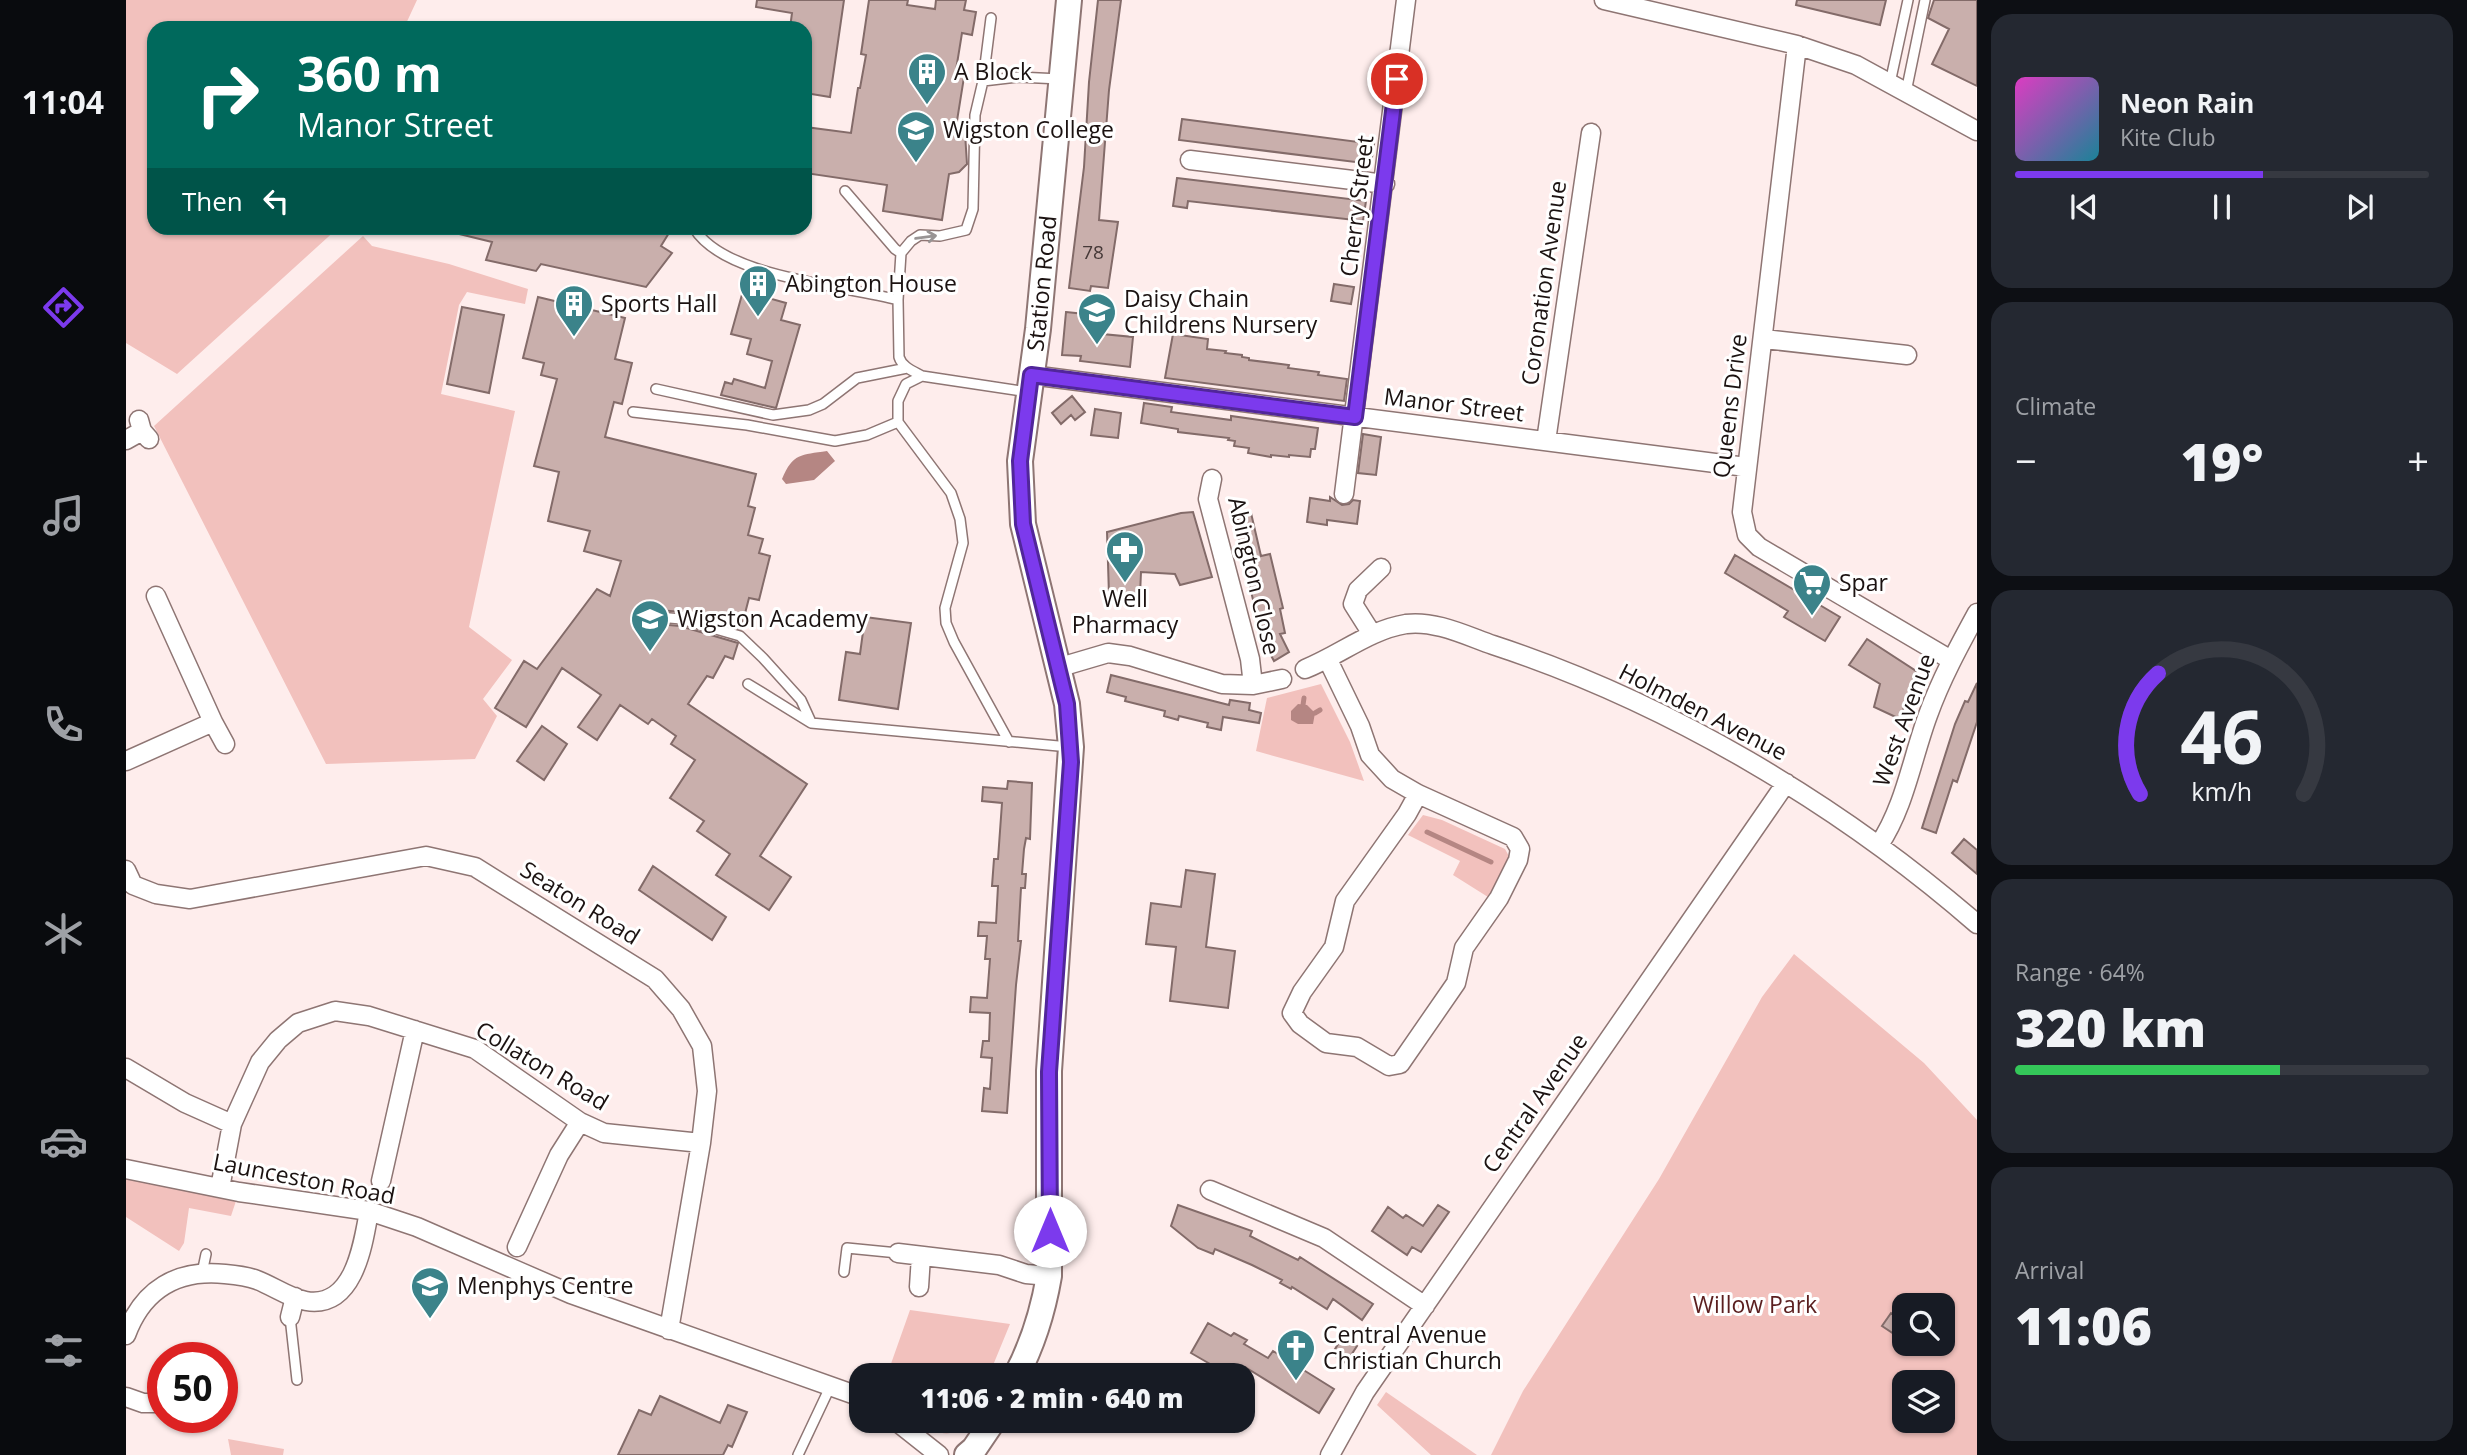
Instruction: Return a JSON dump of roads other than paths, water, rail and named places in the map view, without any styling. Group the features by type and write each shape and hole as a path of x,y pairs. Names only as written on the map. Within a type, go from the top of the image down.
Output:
{"main road":[{"name":"Station Road","path":"1022,1363 1045,1302 1049,1276 1049,1072 1071,747 1067,704 1023,524 1020,461 1038,329 1069,0"},
{"path":"967,1455 985,1433"}],"street":[{"name":"Cherry Street","path":"1344,494 1406,0"},
{"path":"1604,0 1797,45 1856,65 1977,131"},
{"name":"Queens Drive","path":"1797,45 1764,339 1746,467 1742,512 1747,535 1759,547 1951,660"},
{"name":"Coronation Avenue","path":"1546,441 1591,133"},
{"path":"1190,160 1385,184"},
{"path":"1764,339 1907,355"},
{"name":"Manor Street","path":"1029,383 1355,417 1746,467"},
{"path":"126,440 144,430"},
{"name":"Abington Close","path":"1212,479 1208,499 1250,659 1253,685"},
{"path":"1372,634 1353,604 1358,590 1381,568"},
{"path":"156,596 225,744"},
{"name":"West Avenue","path":"1879,845 1892,825 1928,715 1951,660 1977,613"},
{"name":"Holmden Avenue","path":"1305,670 1372,634 1408,624 1437,626 1524,655 1705,736 1786,783 1879,845 1977,924"},
{"name":"Abington Close","path":"1057,668 1108,653 1130,656 1222,684 1253,685 1282,679"},
{"path":"1328,660 1360,726 1370,755 1392,779 1418,794 1513,837 1520,849 1518,860 1499,898 1464,948 1455,983 1400,1064 1389,1066 1357,1047 1326,1043 1300,1024 1292,1013 1302,992 1334,947 1345,901 1407,814 1418,794"},
{"path":"126,761 213,722"},
{"name":"Central Avenue","path":"1330,1455 1365,1392 1786,783"},
{"name":"Seaton Road","path":"128,883 156,894 190,899 426,856 475,867 655,979 681,1009 702,1046 707,1091 701,1143 669,1330"},
{"name":"Collaton Road","path":"220,1188 232,1124 260,1062 278,1040 298,1023 335,1011 369,1016 475,1049 580,1122 604,1133 701,1143"},
{"path":"381,1181 415,1030"},
{"path":"126,1068 184,1103 232,1124"},
{"path":"517,1247 559,1155 580,1122"},
{"name":"Launceston Road","path":"126,1169 220,1188 369,1212 417,1227 571,1294 849,1392"},
{"path":"1210,1190 1324,1238 1425,1306"},
{"path":"126,1335 139,1307 157,1290 187,1274 202,1273 254,1279 307,1301 322,1300 335,1295 346,1285 363,1247 369,1212"},
{"path":"898,1253 999,1265 1026,1274 1049,1276"},
{"path":"919,1287 922,1255"},
{"path":"290,1317 295,1297"},
{"path":"126,1397 147,1403"},
{"path":"911,1433 939,1455"}],"lane":[{"path":"1890,83 1908,0"},
{"path":"1906,92 1925,0"},
{"path":"991,18 983,81 975,115 973,209 966,230 940,236 920,235 901,253 899,357 900,362 907,368 922,376 1029,383"},
{"path":"983,81 1018,77 1062,79"},
{"path":"845,191 901,253"},
{"path":"701,235 715,249 776,275 898,300"},
{"path":"656,390 773,415 808,410 823,404 857,378 907,368"},
{"path":"922,376 906,384 898,401 898,422 951,493 960,519 963,543 945,608 946,623 1009,742"},
{"path":"634,412 747,425 835,441 867,435 898,422"},
{"path":"647,616 681,619 740,636 764,658 801,700 811,723"},
{"path":"748,684 811,723 1071,747"},
{"path":"844,1272 848,1248 898,1253"},
{"path":"202,1273 206,1254"},
{"path":"290,1317 297,1380"},
{"path":"798,1455 831,1385"}],"waterway":[{"path":"1303,705 1304,698"},
{"path":"1315,713 1320,710"},
{"path":"1427,832 1491,862"}],"place":[{"name":"A Block","path":"927,106"},
{"name":"Wigston College","path":"916,164"},
{"name":"Abington House","path":"758,318"},
{"name":"Sports Hall","path":"574,338"},
{"name":"Daisy Chain Childrens Nursery","path":"1097,346"},
{"name":"Well Pharmacy","path":"1125,584"},
{"name":"Spar","path":"1812,617"},
{"name":"Wigston Academy","path":"650,653"},
{"name":"Menphys Centre","path":"430,1320"},
{"name":"Central Avenue Christian Church","path":"1296,1382"}],"park label":[{"name":"Willow Park","path":"1755,1305"}]}
